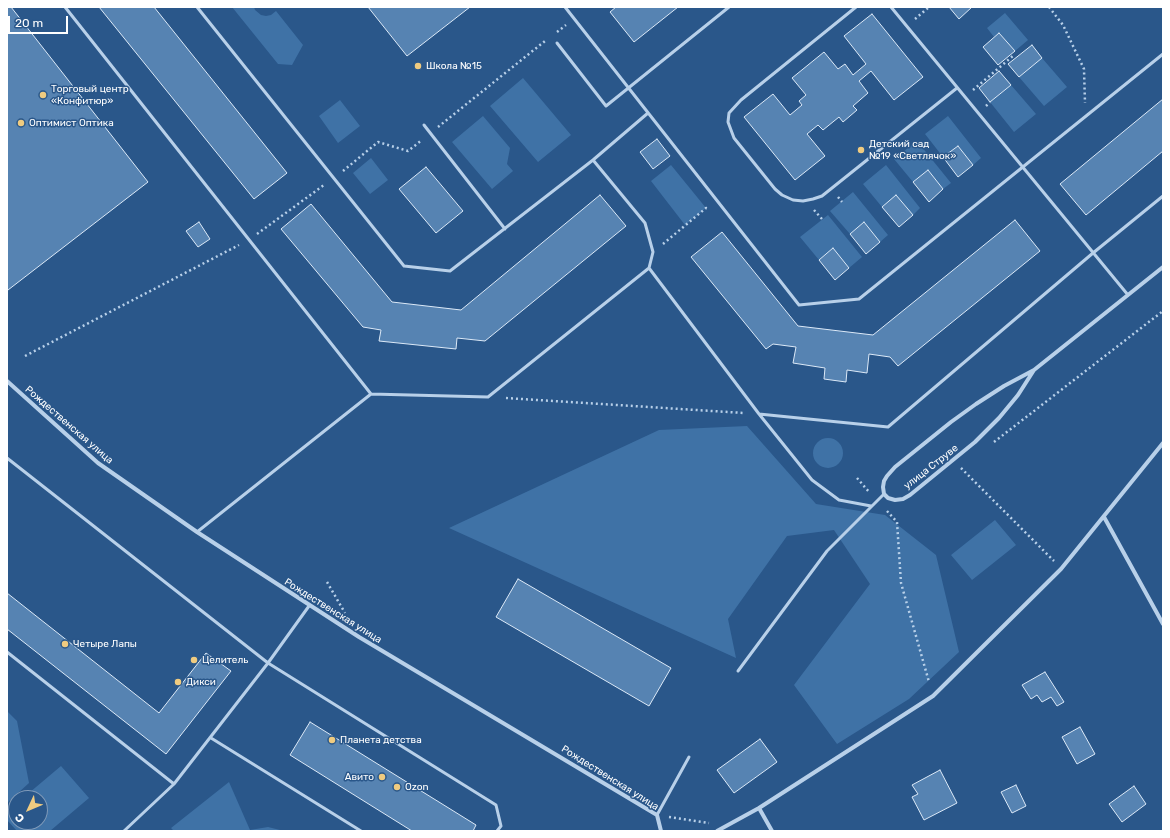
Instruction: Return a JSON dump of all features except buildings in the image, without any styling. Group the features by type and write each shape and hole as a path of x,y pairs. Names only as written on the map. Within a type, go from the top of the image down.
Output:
{"street":[{"name":"улица Струве","path":"1034,370 1018,395 999,418 975,442 903,499 895,500 888,498 884,494 884,481 895,467 976,404 1004,386 1034,370 1163,267"},
{"name":"Рождественская улица","path":"7,381 98,463 197,532 365,641 657,815 662,831"},
{"path":"717,831 759,808 933,696 1061,569 1163,443"},
{"path":"1104,517 1163,624"},
{"path":"759,808 772,831"}],"lane":[{"path":"65,7 371,394"},
{"path":"198,7 404,266 450,271 593,160 648,113"},
{"path":"557,42 606,106 729,7"},
{"path":"856,7 741,100 729,113 728,122 734,138 782,195 793,200 803,201 822,196 957,88"},
{"path":"891,7 1128,295"},
{"path":"567,8 799,305 859,299 1163,54"},
{"path":"424,125 505,229"},
{"path":"197,532 371,394 488,397 649,268 653,252 645,223 593,160"},
{"path":"759,414 888,427 1093,253 1163,196"},
{"path":"649,268 759,414 812,480 839,500 871,506"},
{"path":"7,458 268,663 496,805 501,826 497,831"},
{"path":"738,671 827,551 884,494"},
{"path":"124,831 174,784 268,663 309,606"},
{"path":"7,652 174,784"},
{"path":"211,738 361,831"},
{"path":"657,815 689,757"}],"path":[{"path":"908,26 929,7"},
{"path":"1049,7 1063,25 1084,69 1085,117"},
{"path":"555,33 574,18"},
{"path":"25,356 249,240 334,178 378,142 408,151 549,38"},
{"path":"965,97 1014,55"},
{"path":"653,252 706,208 726,213"},
{"path":"991,444 1163,311"},
{"path":"488,397 759,414"},
{"path":"951,461 961,468 1061,569"},
{"path":"961,468 967,463"},
{"path":"897,522 901,583 933,696"},
{"path":"327,582 347,616"},
{"path":"657,815 728,826"}],"shaded area":[{"path":"232,7 254,7 255,10 261,15 266,16 271,15 276,11 303,45 292,65 278,64"},
{"path":"1005,13 1028,40 1015,51 999,33 994,37 987,28"},
{"path":"1042,58 1067,87 1044,106 1019,77"},
{"path":"523,78 571,135 538,162 490,106"},
{"path":"1011,85 1036,114 1014,132 990,102"},
{"path":"340,100 360,126 338,143 319,116"},
{"path":"483,116 510,148 507,164 513,171 492,189 452,142"},
{"path":"948,116 981,158 973,165 958,146 943,157 925,134"},
{"path":"917,141 951,183 943,189 928,170 913,182 894,159"},
{"path":"371,158 388,180 370,194 353,173"},
{"path":"671,165 706,208 685,225 651,181"},
{"path":"886,165 920,208 913,215 896,195 882,207 863,184"},
{"path":"853,192 888,235 880,242 864,222 850,234 830,211"},
{"path":"828,215 862,257 849,268 833,249 819,260 800,237"},
{"path":"747,426 816,504 885,515 936,555 959,652 909,699 837,744 794,685 870,584 834,530 787,536 728,619 736,658 449,528 659,430"},
{"path":"828,438 838,443 843,453 838,463 828,468 818,463 813,453 818,443"},
{"path":"995,520 1016,545 972,580 951,555"},
{"path":"7,711 17,721 29,783 21,790 8,790 7,803"},
{"path":"61,766 89,798 50,831 17,831 16,830 48,830 48,790 32,790"},
{"path":"229,782 250,830 268,827 284,831 174,831 171,828"}],"place":[{"name":"Школа №15","path":"418,66"},
{"name":"Торговый центр «Конфитюр»","path":"43,95"},
{"name":"Оптимист Оптика","path":"21,123"},
{"name":"Детский сад №19 «Светлячок»","path":"861,150"},
{"name":"Четыре Лапы","path":"65,644"},
{"name":"Целитель","path":"194,660"},
{"name":"Дикси","path":"178,682"},
{"name":"Планета детства","path":"332,740"},
{"name":"Авито","path":"382,777"},
{"name":"Ozon","path":"397,787"}]}
